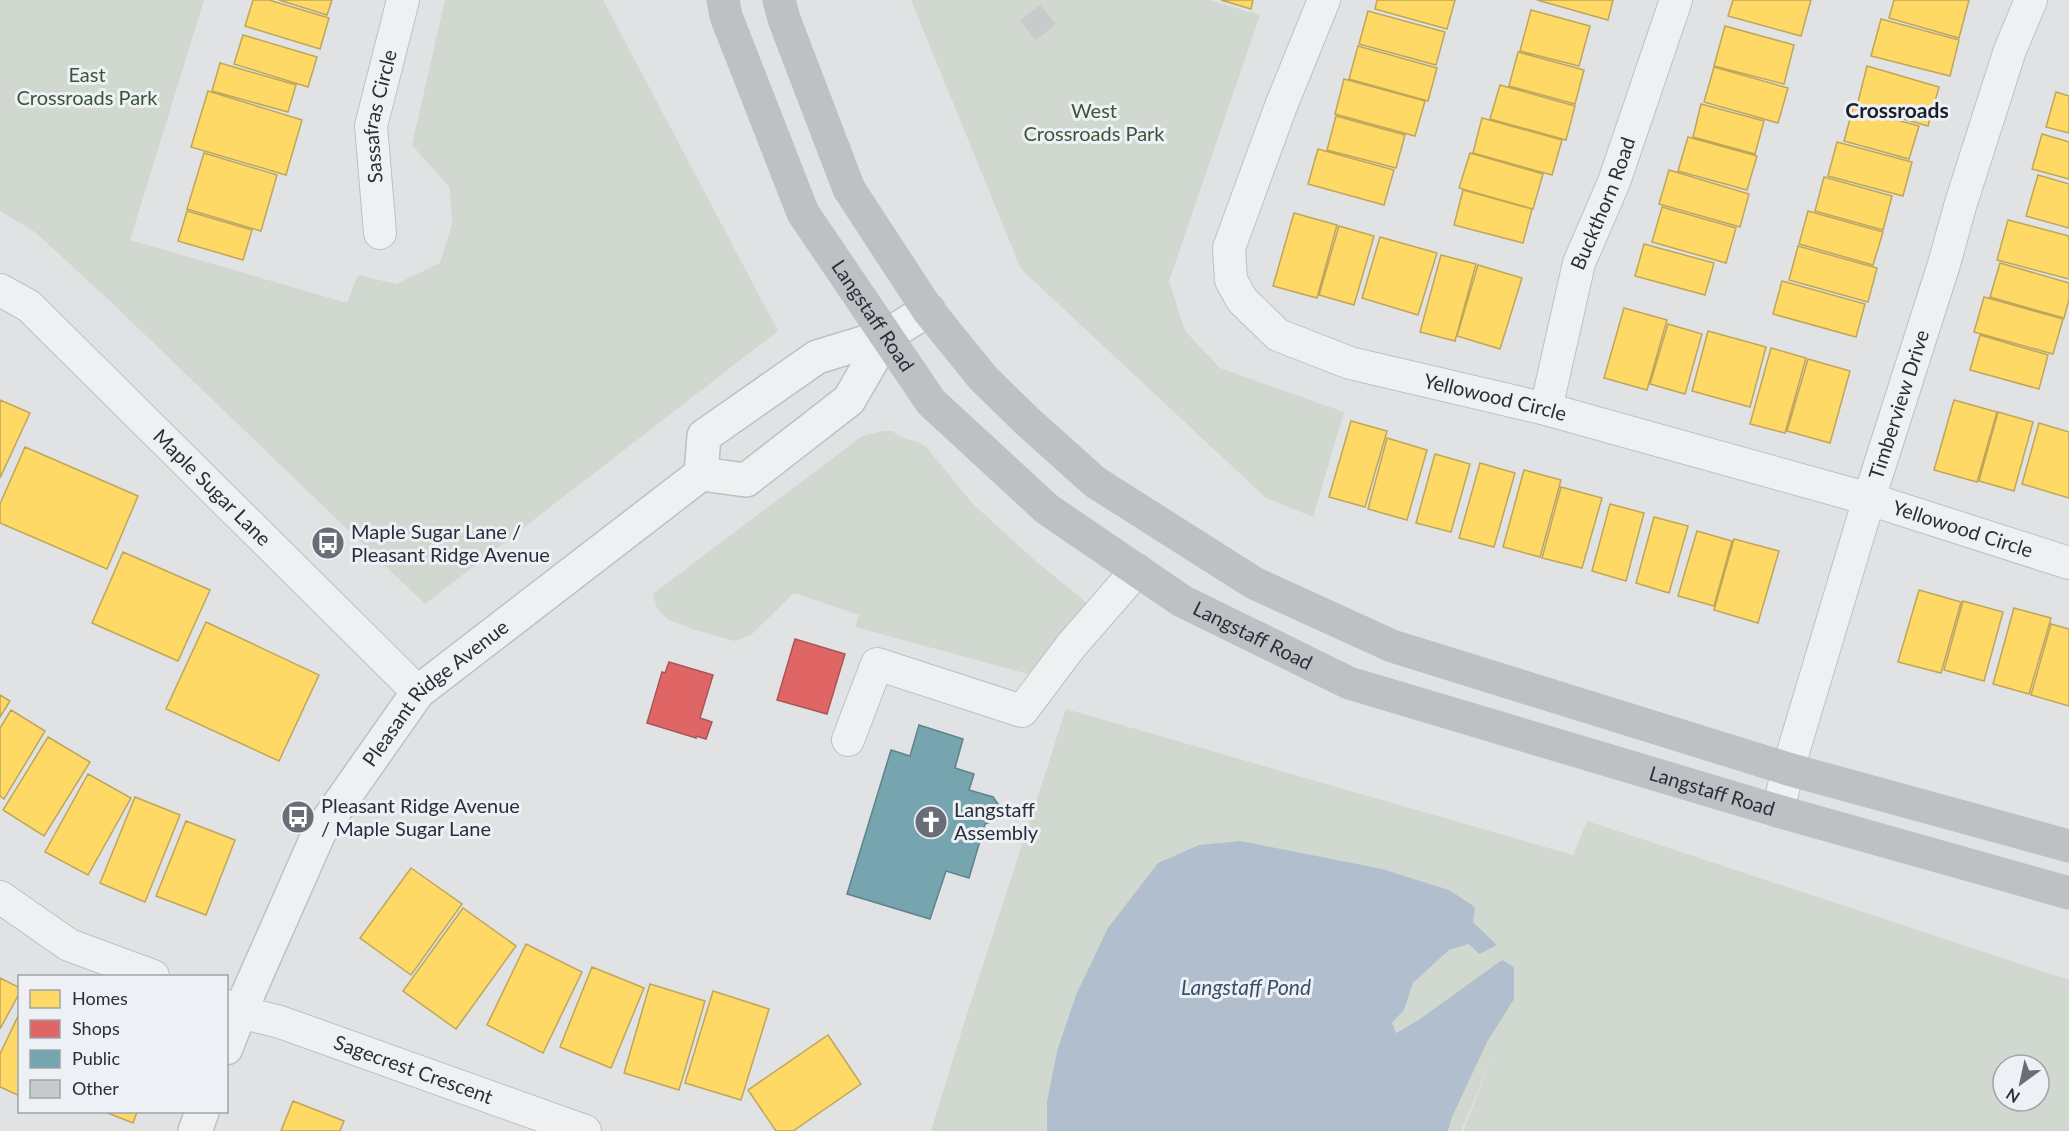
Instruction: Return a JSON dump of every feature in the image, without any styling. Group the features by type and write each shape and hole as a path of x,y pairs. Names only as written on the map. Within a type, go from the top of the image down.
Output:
{"main road":[{"name":"Langstaff Road","path":"723,0 726,16 803,213 932,402 1047,509 1182,601 1349,683 1778,811 2069,893"},
{"path":"779,0 784,20 849,189 928,310 983,378 1095,482 1254,583 1392,646 1788,769 2069,846"}],"street":[{"name":"Sassafras Circle","path":"380,233 371,126 403,0"},
{"name":"Yellowood Circle","path":"1324,0 1281,106 1229,248 1231,280 1242,300 1278,335 1350,363 1546,409 1869,499 2069,563"},
{"name":"Buckthorn Road","path":"1546,409 1579,263 1614,182 1676,0"},
{"name":"Timberview Drive","path":"1778,811 1788,769 1869,499 2007,61 2031,0"},
{"name":"Maple Sugar Lane","path":"0,290 29,306 418,692"},
{"path":"886,336 849,400 746,480 701,474 704,436 817,357 886,336 928,310"},
{"name":"Pleasant Ridge Avenue","path":"228,1037 233,1009 319,833 418,692 701,474"},
{"path":"848,740 877,664 1022,711 1070,647 1137,570"},
{"path":"0,897 69,945 150,975"},
{"name":"Sagecrest Crescent","path":"233,1009 280,1022 585,1131"},
{"path":"195,1131 202,1113"}],"green space":[{"name":"East Crossroads Park","path":"0,0 204,0 130,240 347,303 358,275 396,284 440,263 452,224 450,188 412,145 445,0 603,0 778,331 425,604 111,302 35,232 0,211"},
{"name":"West Crossroads Park","path":"911,0 1209,0 1260,15 1169,281 1185,331 1220,368 1344,412 1313,517 1266,498 1021,269"},
{"path":"893,431 901,437 926,447 973,504 1030,556 1094,609 1028,674 855,627 859,615 794,593 751,635 735,641 695,630 667,619 657,608 653,594 862,436"},
{"path":"1066,709 1573,855 1587,821 2069,980 2069,1131 1463,1131 1496,1047 1461,1131 1448,1131 1452,1117 1420,1019 1395,1033 1392,1023 1404,1010 1413,983 1449,950 1469,944 1496,944 1473,922 1449,890 1335,860 1241,841 1076,995 1057,1051 1047,1101 1047,1131 931,1131"}],"water":[{"name":"Langstaff Pond","path":"1241,841 1382,869 1449,890 1475,907 1473,922 1497,945 1479,954 1469,944 1449,950 1413,983 1404,1010 1392,1023 1396,1033 1420,1019 1502,960 1514,967 1514,999 1487,1042 1452,1117 1448,1131 1047,1131 1047,1101 1057,1051 1076,995 1108,928 1158,863 1199,845"}],"building: Homes":[{"path":"253,0 269,0 329,18 320,49 245,26"},
{"path":"279,0 332,0 327,15"},
{"path":"1221,0 1253,0 1251,9"},
{"path":"1377,0 1455,0 1447,29 1375,9"},
{"path":"1537,0 1613,0 1608,20"},
{"path":"1733,0 1811,0 1801,36 1728,16"},
{"path":"1894,0 1969,0 1959,38 1889,18"},
{"path":"1531,10 1590,26 1579,66 1520,51"},
{"path":"1368,11 1445,32 1436,65 1359,44"},
{"path":"1881,19 1959,40 1950,76 1871,56"},
{"path":"1725,26 1794,45 1784,84 1714,66"},
{"path":"243,35 317,57 308,87 234,64"},
{"path":"1358,46 1437,68 1428,101 1349,79"},
{"path":"1518,52 1584,70 1575,104 1509,86"},
{"path":"220,63 296,85 288,112 212,91"},
{"path":"1867,66 1939,87 1928,126 1857,106"},
{"path":"1714,67 1788,88 1778,123 1704,102"},
{"path":"1344,79 1425,101 1415,136 1335,114"},
{"path":"1500,85 1575,106 1566,140 1490,119"},
{"path":"208,91 302,120 286,175 191,147"},
{"path":"2056,92 2069,96 2069,133 2046,127"},
{"path":"1701,104 1764,121 1755,154 1693,137"},
{"path":"1853,108 1919,126 1909,159 1844,141"},
{"path":"1336,116 1405,135 1396,168 1327,150"},
{"path":"1482,118 1562,140 1552,175 1473,153"},
{"path":"2042,134 2069,142 2069,179 2032,169"},
{"path":"1688,137 1757,156 1747,190 1678,171"},
{"path":"1837,142 1912,162 1903,196 1828,176"},
{"path":"1318,149 1394,170 1384,205 1308,184"},
{"path":"204,153 277,175 261,231 187,209"},
{"path":"1470,153 1543,174 1533,209 1459,188"},
{"path":"1669,170 1749,194 1740,227 1659,204"},
{"path":"2038,175 2069,184 2069,228 2026,216"},
{"path":"1824,177 1892,196 1883,230 1815,211"},
{"path":"1463,190 1532,209 1523,243 1454,225"},
{"path":"1662,207 1736,228 1726,263 1652,242"},
{"path":"187,211 252,230 243,260 178,241"},
{"path":"1808,211 1883,232 1873,265 1799,244"},
{"path":"1294,213 1337,225 1317,298 1273,286"},
{"path":"2008,220 2069,236 2069,279 1997,260"},
{"path":"1339,226 1374,236 1354,305 1319,295"},
{"path":"1380,237 1437,253 1418,315 1362,298"},
{"path":"1644,244 1714,263 1705,295 1635,276"},
{"path":"1798,246 1877,268 1868,302 1789,280"},
{"path":"1441,255 1476,264 1455,341 1420,332"},
{"path":"2000,263 2069,283 2069,300 2064,318 1990,297"},
{"path":"1478,265 1522,278 1500,349 1457,336"},
{"path":"1782,281 1865,304 1856,337 1773,314"},
{"path":"1984,297 2063,319 2053,354 1974,332"},
{"path":"1624,308 1667,320 1647,390 1604,378"},
{"path":"1668,324 1702,334 1685,394 1650,384"},
{"path":"1708,331 1766,347 1750,407 1692,391"},
{"path":"1980,335 2048,355 2039,389 1970,370"},
{"path":"1771,348 1806,358 1785,433 1750,424"},
{"path":"1808,359 1850,371 1830,443 1787,431"},
{"path":"0,400 30,413 0,478"},
{"path":"1954,400 1997,412 1977,482 1934,470"},
{"path":"1998,412 2033,422 2014,491 1979,481"},
{"path":"1351,421 1387,431 1365,507 1329,497"},
{"path":"2039,423 2069,432 2069,498 2022,484"},
{"path":"1387,438 1427,450 1407,520 1368,509"},
{"path":"25,447 138,496 107,569 0,523 0,504"},
{"path":"1435,454 1470,464 1451,532 1416,523"},
{"path":"1480,463 1515,473 1494,547 1459,538"},
{"path":"1524,470 1561,480 1540,557 1503,547"},
{"path":"1561,487 1602,498 1582,568 1542,558"},
{"path":"1610,504 1644,513 1626,581 1592,571"},
{"path":"1654,517 1688,526 1669,593 1636,583"},
{"path":"1697,531 1732,541 1714,606 1678,596"},
{"path":"1734,539 1779,551 1758,623 1714,610"},
{"path":"123,552 210,590 178,661 92,623"},
{"path":"1919,590 1961,602 1941,673 1898,662"},
{"path":"1963,601 2003,612 1984,681 1944,670"},
{"path":"2014,608 2051,618 2029,694 1993,684"},
{"path":"206,622 319,675 279,761 166,709"},
{"path":"2051,624 2069,629 2069,706 2031,695"},
{"path":"0,695 10,701 0,717"},
{"path":"11,710 45,731 4,799 0,796 0,728"},
{"path":"48,737 90,762 44,836 3,810"},
{"path":"88,774 131,798 88,875 45,852"},
{"path":"135,797 180,815 145,902 100,883"},
{"path":"186,821 235,840 206,915 156,896"},
{"path":"411,868 462,904 411,975 360,938"},
{"path":"463,908 516,946 456,1029 403,991"},
{"path":"526,944 582,972 543,1053 487,1025"},
{"path":"592,967 644,988 611,1068 560,1047"},
{"path":"0,978 18,987 18,996 0,1029"},
{"path":"650,984 705,1001 679,1090 624,1073"},
{"path":"713,991 769,1009 741,1100 685,1083"},
{"path":"18,1016 18,1095 0,1087 0,1054"},
{"path":"828,1035 861,1084 793,1131 776,1131 748,1090"},
{"path":"293,1101 344,1121 340,1131 281,1131"},
{"path":"108,1113 137,1113 133,1123"}],"building: Shops":[{"path":"795,639 845,654 827,714 777,700"},
{"path":"669,662 713,675 700,718 712,722 706,739 647,723 662,672 665,673"}],"building: Public":[{"name":"Langstaff Assembly","path":"919,725 963,739 955,768 974,774 969,790 993,797 1000,807 996,820 985,824 969,878 946,871 930,919 847,894 891,750 910,756"}],"building: Other":[{"path":"1040,5 1056,24 1036,40 1020,21"}],"place":[{"name":"Maple Sugar Lane / Pleasant Ridge Avenue","path":"328,543"},
{"name":"Pleasant Ridge Avenue / Maple Sugar Lane","path":"298,817"},
{"name":"Langstaff Assembly","path":"931,822"}],"district":[{"name":"Crossroads","path":"1897,111"}]}
